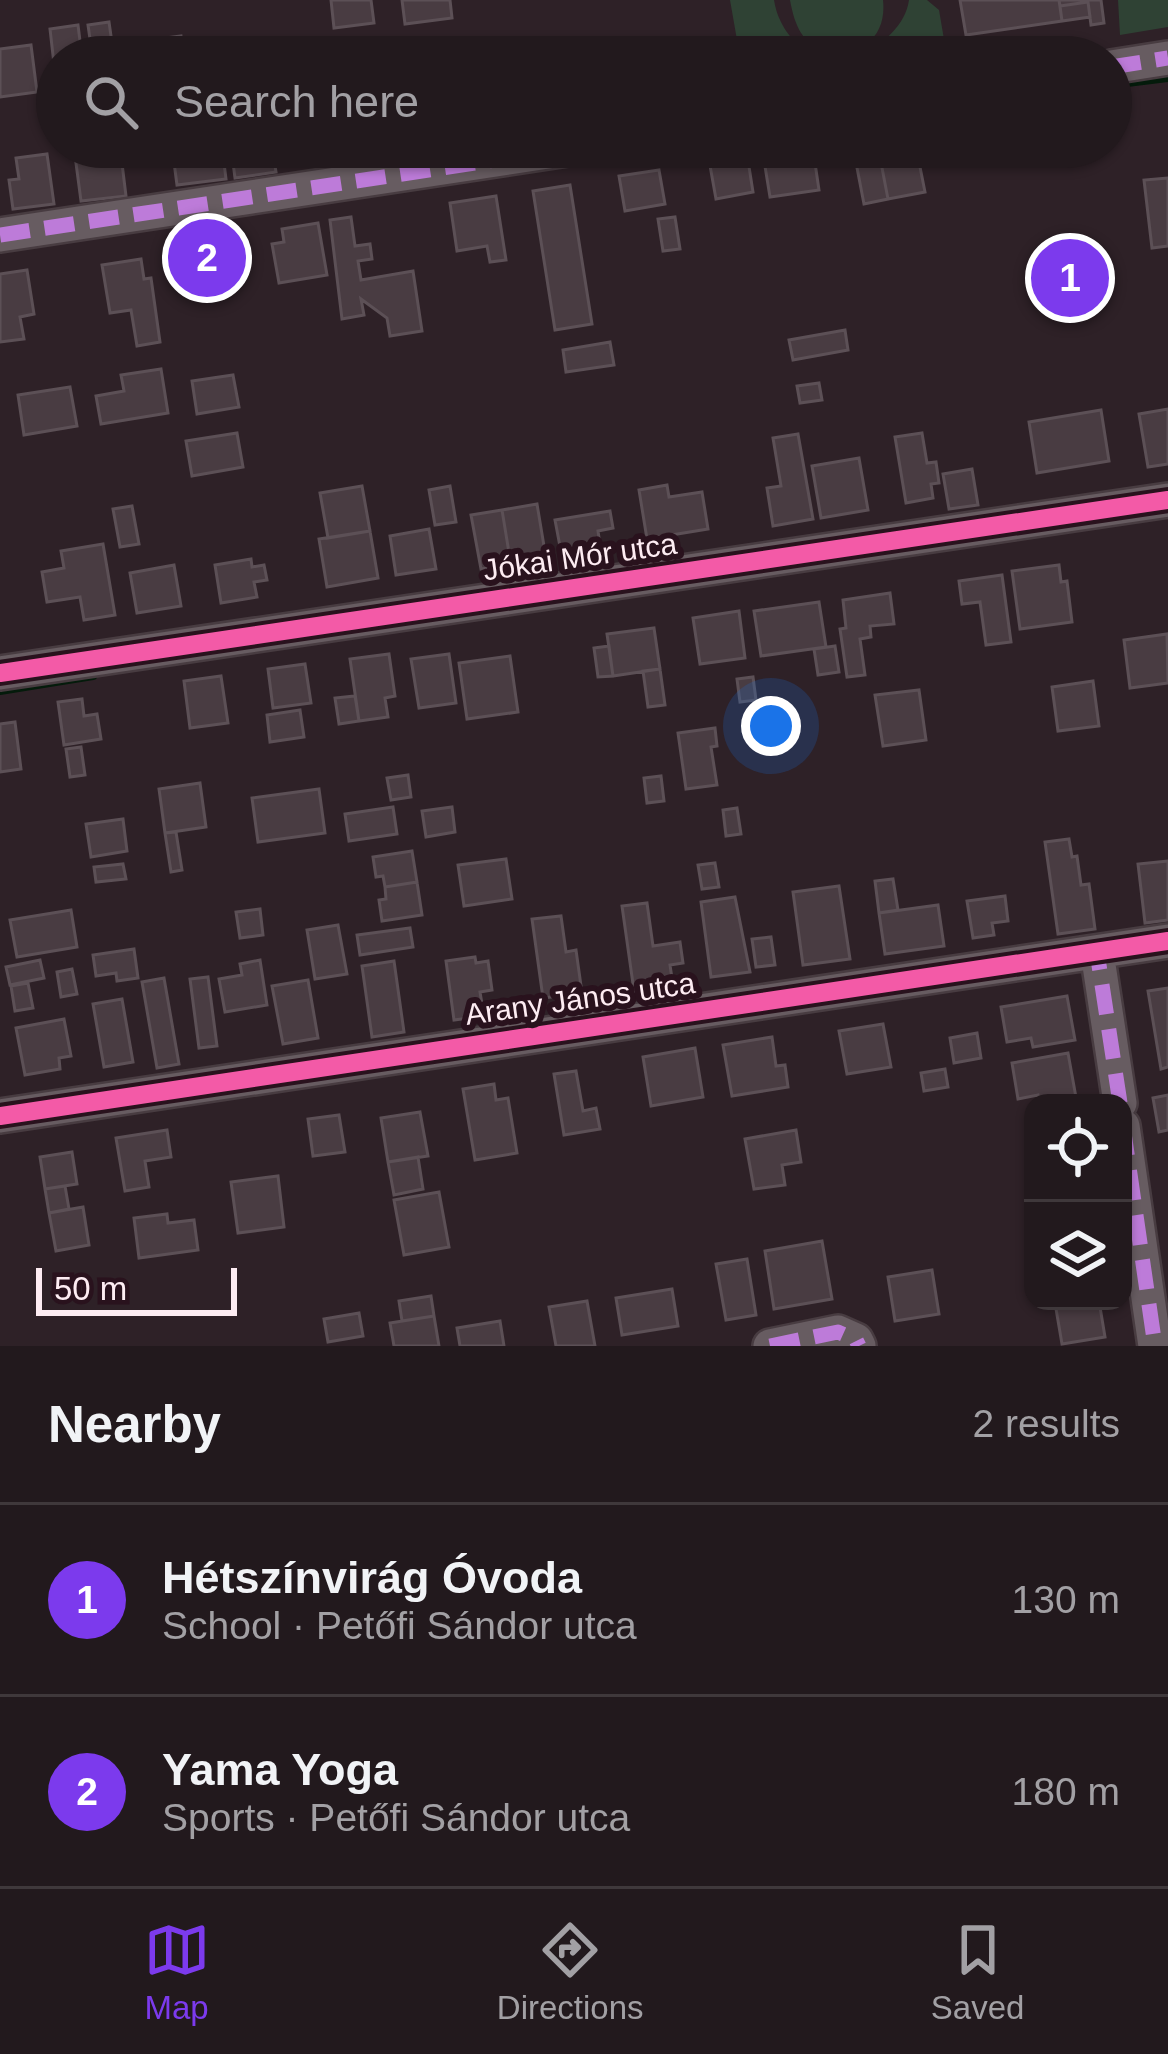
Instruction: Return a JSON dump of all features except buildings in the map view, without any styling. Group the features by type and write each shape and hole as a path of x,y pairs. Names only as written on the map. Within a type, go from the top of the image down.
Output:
{"street":[{"path":"1132,64 1168,58"},
{"path":"0,235 442,168"},
{"name":"Jókai Mór utca","path":"0,673 1168,500"},
{"name":"Arany János utca","path":"0,1116 1168,941"},
{"path":"1097,952 1119,1094"},
{"path":"1132,1188 1155,1346"},
{"path":"770,1346 838,1332 859,1346"}],"green space":[{"path":"730,0 774,0 790,36 736,36"},
{"path":"790,0 883,0 881,24 874,36 804,36"},
{"path":"909,0 927,0 939,10 943,36 888,36"},
{"path":"1118,0 1168,0 1168,27 1120,35"}],"waterway":[{"path":"1132,82 1168,78"},
{"path":"0,691 93,676"}],"marked path":[{"path":"1132,64 1168,58"},
{"path":"0,235 442,168"},
{"path":"1109,951 1097,952 1119,1094"},
{"path":"1132,1188 1155,1346"},
{"path":"770,1346 838,1332 859,1346"}],"cycle path":[{"path":"0,673 1168,500"},
{"path":"0,1116 1168,941"}],"place":[{"name":"Yama Yoga","path":"207,258"},
{"name":"Hétszínvirág Óvoda","path":"1070,278"}]}
